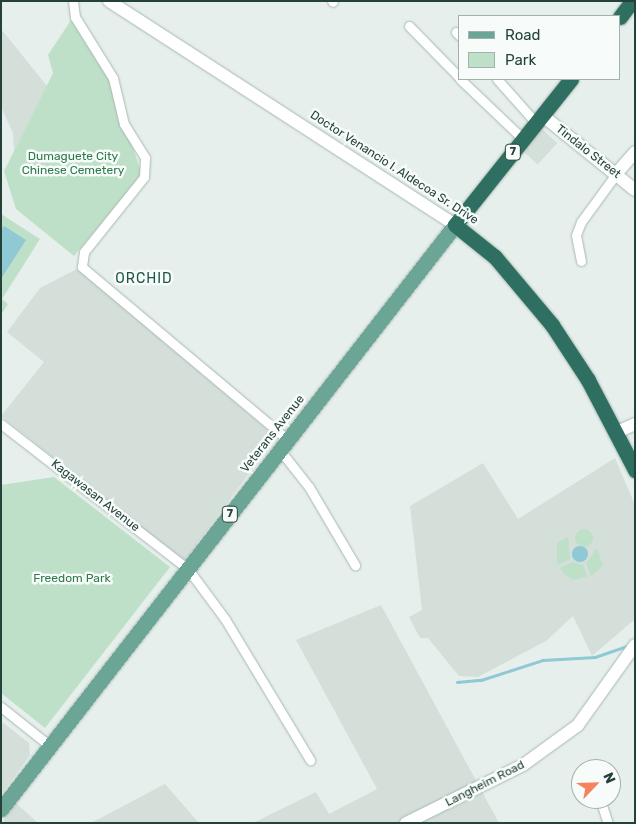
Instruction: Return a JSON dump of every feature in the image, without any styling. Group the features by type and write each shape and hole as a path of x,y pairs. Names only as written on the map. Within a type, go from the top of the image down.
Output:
{"highway":[{"path":"621,16 632,1"},
{"name":"Veterans Avenue","path":"455,224 570,80"},
{"name":"Doctor Venancio I. Aldecoa Sr. Drive","path":"455,224 495,257 532,299 588,380 617,432 635,470"}],"main road":[{"name":"Veterans Avenue","path":"1,809 455,224"}],"street":[{"path":"73,1 75,17 113,78 124,124 145,158 144,177 84,252 82,267 283,444 355,565"},
{"name":"Doctor Venancio I. Aldecoa Sr. Drive","path":"109,1 455,224"},
{"path":"409,26 458,76"},
{"path":"462,80 523,139"},
{"path":"498,80 539,119"},
{"name":"Tindalo Street","path":"539,119 616,174 635,190"},
{"path":"581,261 576,235 581,222 616,174 635,152"},
{"name":"Kagawasan Avenue","path":"1,424 188,569 225,619 310,760"},
{"path":"617,432 635,424"},
{"name":"Langheim Road","path":"406,823 523,765 578,725 635,645"},
{"path":"1,707 50,746"},
{"path":"603,809 608,823"}],"shaded area":[{"path":"1,29 47,86 14,151 13,133 1,107"},
{"path":"542,129 557,143 538,165 522,150"},
{"path":"77,269 276,437 184,561 1,416 44,362 7,332 40,288"},
{"path":"615,458 635,505 635,619 592,656 573,616 546,641 478,677 459,676 428,638 420,638 409,617 422,610 410,506 483,463 518,519"},
{"path":"381,605 499,823 253,823 316,792 329,814 377,789 296,640"},
{"path":"1,721 29,743 30,755 1,795"},
{"path":"165,784 199,823 91,823"},
{"path":"16,803 38,823 2,823"}],"green space":[{"name":"Dumaguete City Chinese Cemetery","path":"71,20 112,84 142,175 74,256 16,209 4,171 53,73 48,55"},
{"path":"1,214 40,239 2,299 8,304 1,315"},
{"name":"Freedom Park","path":"54,477 170,567 45,728 1,693 1,485"},
{"path":"580,529 588,529 593,534 591,545 580,547 575,542 575,534"},
{"path":"568,537 570,559 557,565 557,543"},
{"path":"597,548 603,566 591,576 586,563"},
{"path":"572,562 583,565 587,577 573,580 564,574 560,568"}],"water":[{"path":"4,226 26,240 1,279 1,230"},
{"path":"577,546 583,546 588,551 586,560 577,562 572,557 572,551"}],"waterway":[{"path":"457,682 481,680 543,660 595,657 629,645"}],"district":[{"name":"ORCHID","path":"144,279"}]}
